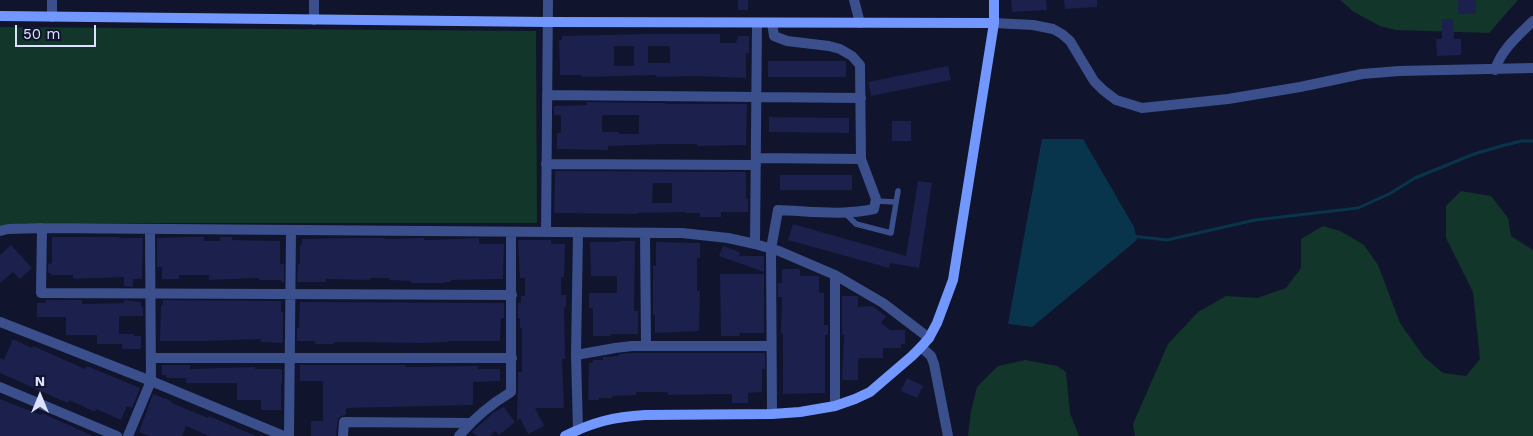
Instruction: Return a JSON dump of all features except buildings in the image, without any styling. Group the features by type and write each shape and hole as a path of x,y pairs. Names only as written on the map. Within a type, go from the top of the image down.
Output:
{"street":[{"path":"52,0 52,17"},
{"path":"314,0 314,20"},
{"path":"546,232 548,0"},
{"path":"854,0 860,23"},
{"path":"565,436 604,420 626,416 772,414 800,412 835,406 870,392 921,347 929,338 937,323 953,280 994,23 994,0"},
{"path":"0,16 548,22 994,23 1033,25 1053,29 1062,34 1070,41 1094,81 1102,90 1116,100 1142,108 1228,99 1362,74 1399,71 1533,68"},
{"path":"1494,70 1498,59 1533,21"},
{"path":"755,244 757,23"},
{"path":"772,23 774,36 787,41 840,49 852,56 860,65 861,158 876,199 874,209 844,212 778,210 771,249 772,414"},
{"path":"547,95 861,98"},
{"path":"546,164 861,158"},
{"path":"0,231 42,228 645,232 682,233 728,238 771,249 807,262 835,275 883,302 929,338"},
{"path":"42,228 41,293 512,295"},
{"path":"128,436 151,381 150,229"},
{"path":"289,436 291,230"},
{"path":"459,436 489,406 511,392 511,232"},
{"path":"578,232 576,355 578,430"},
{"path":"645,232 646,346"},
{"path":"835,275 835,406"},
{"path":"0,322 284,436"},
{"path":"576,355 615,348 646,346 772,346"},
{"path":"921,347 931,356 934,364 948,436"},
{"path":"151,358 512,358"},
{"path":"0,387 117,436"},
{"path":"343,436 344,422 470,424"}],"lane":[{"path":"844,212 856,224 891,233 898,191"},
{"path":"875,201 896,202"}],"green space":[{"path":"1340,0 1518,0 1489,33 1396,30 1380,26 1354,12"},
{"path":"0,27 536,31 537,223 27,223 0,226"},
{"path":"1461,191 1491,196 1508,218 1511,236 1533,250 1533,436 1135,436 1133,424 1168,344 1198,312 1226,296 1257,298 1286,288 1301,268 1301,239 1323,226 1340,231 1364,245 1378,265 1400,323 1424,357 1443,373 1466,376 1480,359 1473,292 1446,238 1446,206"},
{"path":"1025,360 1057,366 1066,372 1070,413 1079,436 968,436 971,411 977,387 998,366"}],"water":[{"path":"1042,139 1083,139 1134,227 1137,240 1032,327 1008,324"}],"waterway":[{"path":"1132,236 1167,240 1255,220 1358,208 1389,194 1415,178 1474,154 1522,141 1533,141"}]}
